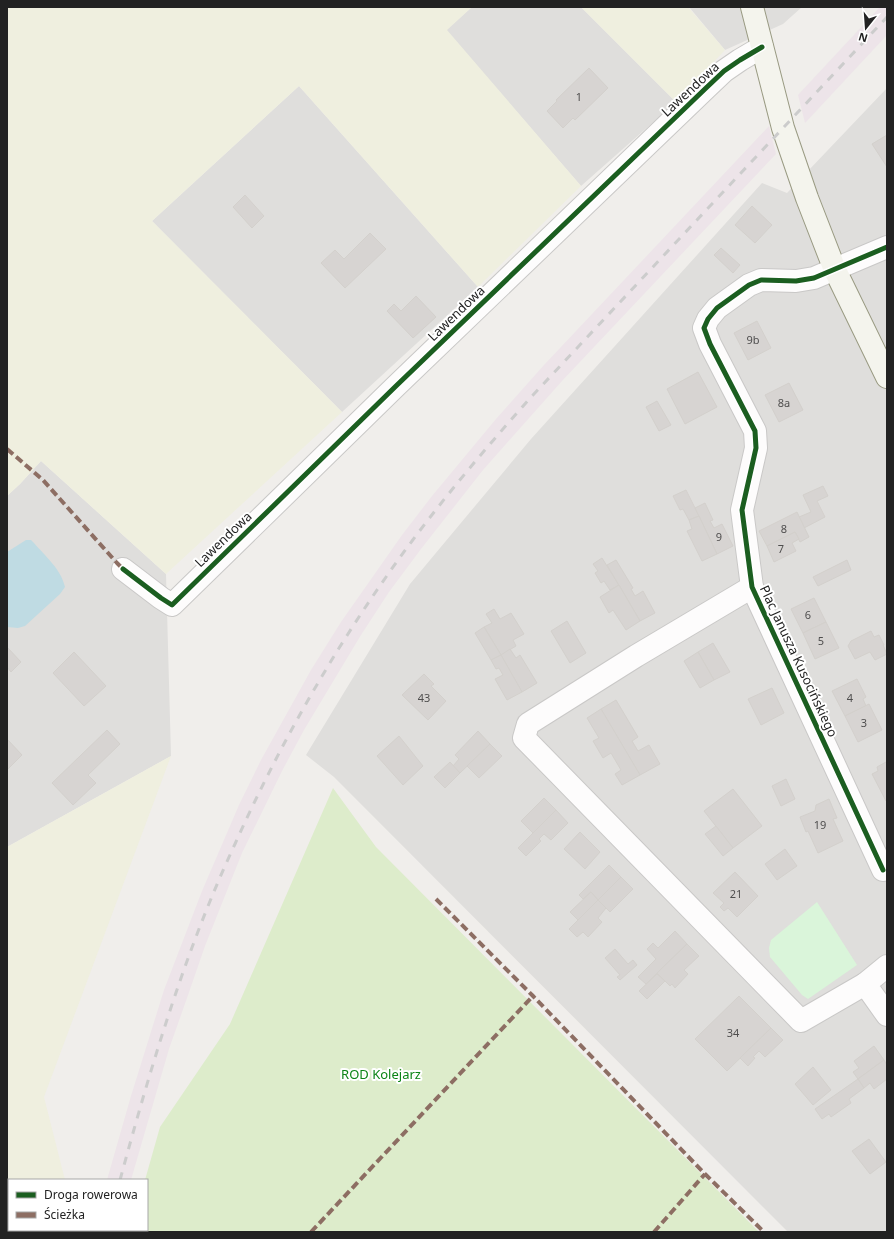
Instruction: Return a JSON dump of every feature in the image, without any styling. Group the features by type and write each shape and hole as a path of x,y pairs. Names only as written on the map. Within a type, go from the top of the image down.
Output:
{"main road":[{"path":"752,7 793,159 822,239 835,270 887,377"}],"street":[{"name":"Lawendowa","path":"124,569 172,605 396,386 706,88 740,60 762,47"},
{"path":"835,270 887,247"},
{"name":"Plac Janusza Kusocińskiego","path":"835,270 814,278 796,281 762,280 749,285 717,308 708,319 704,328 710,344 755,432 756,448 742,510 752,587 886,872"},
{"name":"Plac Janusza Kusocińskiego","path":"752,587 636,656 528,724 524,738 801,1020 865,984"},
{"path":"887,966 865,984 887,1015"}],"shaded area":[{"path":"472,7 581,7 676,102 581,186 446,30"},
{"path":"689,7 802,7 783,24 725,50"},
{"path":"880,7 887,7 887,35 805,123 798,95"},
{"path":"299,86 478,287 342,412 152,221"},
{"path":"887,88 887,1232 788,1232 334,777 306,755 410,584 531,439 762,183 787,193"},
{"path":"769,126 776,154 562,381 483,470 389,592 361,635 304,730 242,853 205,946 169,1049 131,1179 107,1179 164,990 202,891 239,805 261,760 311,670 341,622 402,535 432,496 496,419 544,365"},
{"path":"41,461 166,574 171,756 7,847 7,496"}],"green space":[{"path":"7,7 472,7 447,30 581,186 478,287 299,86 152,221 342,412 166,574 41,461 7,496"},
{"path":"581,7 688,7 725,50 676,102"},
{"path":"171,756 44,1097 65,1179 8,1179 8,1231 63,1232 7,1232 7,847"},
{"name":"ROD Kolejarz","path":"333,788 376,847 759,1232 131,1232 148,1231 148,1179 145,1179 160,1127 230,1024"},
{"path":"817,902 857,965 808,999 802,995 770,957 769,948 771,940"}],"water":[{"path":"26,540 31,540 52,563 60,574 65,587 60,594 25,626 18,628 7,627 7,552"}],"building":[{"path":"589,68 608,88 575,120 573,118 563,128 547,111 557,101 556,100"},
{"path":"887,135 887,167 872,144"},
{"path":"245,195 264,216 252,228 233,207"},
{"path":"752,206 772,225 755,243 735,225"},
{"path":"370,233 386,249 345,288 321,263 335,250 344,259"},
{"path":"721,248 740,265 733,273 714,255"},
{"path":"416,296 436,317 413,338 387,311 394,304 401,311"},
{"path":"757,321 771,348 748,360 734,333"},
{"path":"698,372 717,407 685,424 667,389"},
{"path":"789,383 803,410 779,422 765,395"},
{"path":"657,401 671,425 659,431 646,407"},
{"path":"823,486 828,496 817,501 825,517 804,528 799,517 811,512 803,495"},
{"path":"686,490 699,516 689,520 683,509 680,510 673,496"},
{"path":"705,503 713,520 710,521 714,528 722,524 733,546 717,554 695,508"},
{"path":"797,512 809,537 800,542 795,532 767,546 759,531"},
{"path":"699,516 717,554 702,561 687,531 692,529 689,520"},
{"path":"795,532 799,539 792,543 796,551 774,562 767,546"},
{"path":"602,558 619,585 610,590 604,581 601,583 595,573 598,571 593,564"},
{"path":"616,560 633,588 631,589 635,596 643,591 655,613 640,621 607,565"},
{"path":"847,560 851,570 818,586 813,577"},
{"path":"619,585 640,621 626,630 613,610 609,613 600,597"},
{"path":"814,598 826,622 803,633 791,609"},
{"path":"494,609 500,619 511,613 524,634 513,640 516,646 501,655 484,627 492,623 486,614"},
{"path":"567,621 586,653 570,663 551,631"},
{"path":"826,622 839,648 815,659 803,633"},
{"path":"484,627 501,655 491,660 475,633"},
{"path":"871,631 874,637 879,635 887,654 875,660 870,652 855,659 848,646 851,641"},
{"path":"713,643 730,672 714,680 698,652"},
{"path":"7,647 21,662 11,672 7,667"},
{"path":"510,649 516,658 520,655 537,683 522,692 501,655"},
{"path":"74,652 106,686 84,706 53,673"},
{"path":"698,652 714,680 700,688 684,661"},
{"path":"501,655 522,692 507,700 495,679 503,675 499,668 496,669 491,660"},
{"path":"424,674 434,684 431,686 446,701 428,720 402,695"},
{"path":"857,679 866,697 863,699 866,706 845,716 832,691"},
{"path":"772,688 784,713 761,725 748,699"},
{"path":"616,700 638,737 632,741 638,751 649,745 660,764 640,775 601,709"},
{"path":"869,704 882,730 858,742 845,716"},
{"path":"601,709 640,775 622,785 615,774 621,770 611,753 603,758 593,741 599,738 587,718"},
{"path":"107,730 120,744 88,775 96,783 73,805 52,783"},
{"path":"478,731 490,744 460,773 453,766 459,759 455,755"},
{"path":"399,736 423,766 403,785 377,756"},
{"path":"7,739 22,755 7,770"},
{"path":"490,744 502,756 479,778 467,766"},
{"path":"450,762 460,773 445,788 434,777"},
{"path":"886,762 886,801 872,774 878,771 877,767"},
{"path":"786,779 795,799 781,806 772,786"},
{"path":"733,789 762,826 733,848 704,811"},
{"path":"544,798 556,810 533,833 521,821"},
{"path":"829,799 837,818 833,819 843,841 818,853 808,831 806,832 800,817 815,811 816,805"},
{"path":"556,810 568,823 551,840 544,834 539,839 541,841 526,856 518,848"},
{"path":"716,826 733,848 723,856 705,834"},
{"path":"580,832 600,852 585,869 564,849"},
{"path":"785,849 797,866 777,880 765,864"},
{"path":"609,865 621,877 598,900 591,892 583,899 579,895"},
{"path":"735,872 758,896 737,917 728,908 724,911 720,907 724,903 713,893"},
{"path":"621,877 633,889 610,912 598,900"},
{"path":"591,892 598,900 578,920 570,912"},
{"path":"598,900 606,908 598,918 602,922 588,937 583,932 577,937 569,929"},
{"path":"675,931 687,944 646,984 638,977 656,959 647,949 653,943 658,948"},
{"path":"687,944 699,956 684,970 688,974 675,988 672,984 670,986 657,973"},
{"path":"615,949 628,964 633,960 637,965 620,980 617,977 620,975 605,958"},
{"path":"657,974 665,981 647,999 639,991"},
{"path":"739,996 771,1028 727,1071 695,1039"},
{"path":"771,1028 783,1040 765,1057 759,1051 753,1057 755,1058 748,1066 740,1058"},
{"path":"874,1046 884,1060 858,1079 853,1072 859,1068 854,1061"},
{"path":"884,1060 887,1065 887,1079 874,1089 870,1083 864,1088 858,1079"},
{"path":"813,1067 831,1090 813,1105 795,1084"},
{"path":"858,1079 864,1088 849,1099 851,1103 831,1117 829,1114 822,1119 815,1109"},
{"path":"869,1139 886,1162 870,1174 852,1151"}],"railway":[{"path":"120,1179 170,1009 217,884 273,765 315,688 362,613 426,522 471,466 517,413 887,17"}],"marked path":[{"path":"7,449 43,480 123,569"},
{"path":"436,899 533,996 705,1174 764,1232"},
{"path":"311,1232 533,996"},
{"path":"654,1232 705,1174"}],"cycle path":[{"path":"123,569 172,605 396,386 706,88 724,71 762,47"},
{"path":"883,870 752,587 742,510 756,448 755,431 710,344 704,328 708,319 717,308 749,285 761,280 796,281 814,278 887,247"}]}
